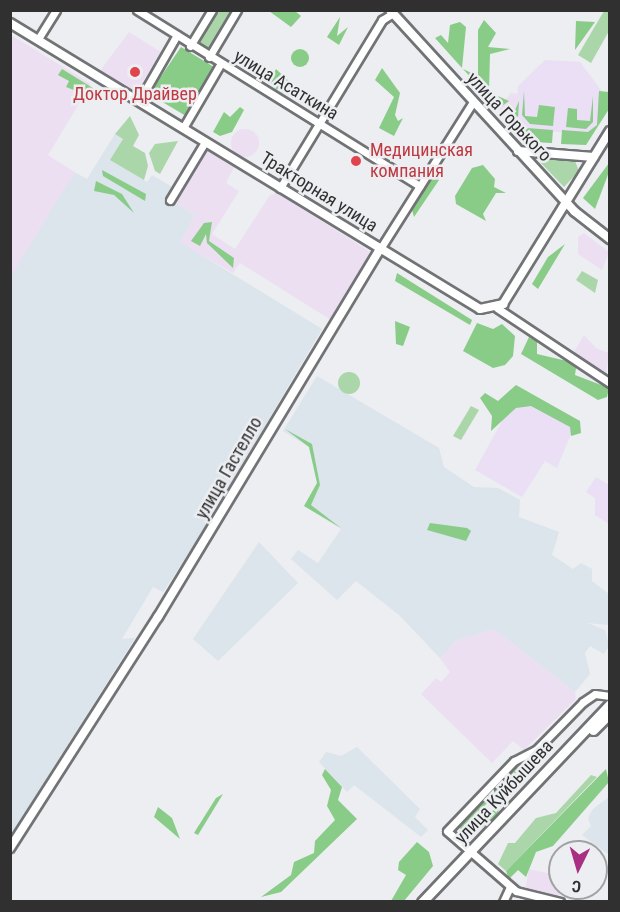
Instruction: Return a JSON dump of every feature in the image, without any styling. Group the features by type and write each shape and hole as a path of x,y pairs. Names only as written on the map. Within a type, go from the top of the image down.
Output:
{"highway":[{"name":"улица Куйбышева","path":"430,902 609,704"},
{"name":"улица Куйбышева","path":"422,902 609,713"}],"main road":[{"name":"улица Горького","path":"392,12 518,152 566,202 609,239"},
{"name":"Тракторная улица","path":"10,23 480,309 497,308"},
{"path":"497,308 609,131"},
{"path":"518,152 594,157"},
{"name":"улица Гастелло","path":"10,848 158,617 380,249"}],"street":[{"path":"38,39 56,10"},
{"name":"улица Асаткина","path":"137,10 190,46 320,123 420,186"},
{"path":"190,46 212,10"},
{"path":"209,57 237,10"},
{"path":"280,188 382,20 392,12"},
{"path":"139,101 177,35"},
{"path":"183,128 221,63"},
{"name":"улица Гастелло","path":"380,249 473,102"},
{"path":"170,200 205,142"},
{"name":"Тракторная улица","path":"497,308 609,383"},
{"path":"560,902 531,898 510,887 447,831 514,761 527,756 583,702 595,694 609,696"},
{"path":"503,902 510,887"}],"shaded area":[{"path":"129,32 161,52 136,93 100,71"},
{"path":"11,35 91,84 48,155 76,173 11,278"},
{"path":"545,60 580,62 601,90 598,125 588,134 526,130 516,121 518,86"},
{"path":"511,93 518,94 516,121 498,108"},
{"path":"245,129 255,133 259,143 255,153 245,157 235,153 231,143 235,133"},
{"path":"115,134 123,139 111,160 147,182 152,175 172,187 166,197 195,215 180,242 322,329 196,542 163,592 153,587 122,639 135,638 11,834 10,278 67,184 76,173 87,179"},
{"path":"206,150 234,167 226,183 239,191 212,234 235,249 270,195 277,193 372,253 331,320 240,263 233,273 179,242 195,215 174,202"},
{"path":"584,233 609,252 602,270 578,254 578,237"},
{"path":"584,335 596,348 609,353 606,376 572,355"},
{"path":"317,376 439,448 444,467 474,487 498,488 520,500 519,517 559,532 552,555 573,569 581,563 592,569 592,581 609,594 609,625 588,623 605,630 609,646 604,654 590,646 585,653 590,674 575,692 494,629 457,640 440,658 399,615 356,581 337,600 291,559 298,550 318,563 341,529 304,506 317,483 309,447 283,431"},
{"path":"518,392 575,424 557,468 545,461 522,497 475,470"},
{"path":"596,477 609,485 609,524 595,515 595,498 586,492"},
{"path":"259,542 298,583 218,661 193,639"},
{"path":"494,629 575,692 576,699 524,750 513,741 492,763 421,694 436,678 441,682 450,672 440,658 457,640"},
{"path":"357,747 420,809 415,817 428,830 421,837 354,785 347,792 319,762 326,752 341,756"},
{"path":"609,797 609,855 608,840 589,840 582,835 591,826 588,818 593,809"},
{"path":"529,869 548,873 548,896 525,891"}],"green space":[{"path":"215,11 234,11 209,51 196,43"},
{"path":"269,11 295,11 301,16 291,27"},
{"path":"604,11 609,11 609,31 591,63 578,55"},
{"path":"340,17 337,36 348,27 339,45 327,37"},
{"path":"484,20 496,33 488,47 510,49 490,54 489,92 509,101 499,108 463,69 478,76 478,30"},
{"path":"576,21 595,22 575,50"},
{"path":"460,22 466,27 462,68 435,38 441,35 448,43 450,25"},
{"path":"181,47 214,67 186,116 149,94"},
{"path":"300,49 306,52 309,58 306,64 300,67 294,64 291,58 294,52"},
{"path":"382,68 400,93 395,115 398,121 403,118 394,136 379,128 394,97 375,80"},
{"path":"62,69 101,93 97,99 66,87 69,81 58,75"},
{"path":"276,69 293,85 288,94 281,92 284,81 277,90 269,83"},
{"path":"524,91 525,116 537,117 539,105 555,107 553,126 530,124 522,115"},
{"path":"599,91 609,92 609,109 586,145 561,144 562,130 588,132 597,125"},
{"path":"593,96 593,122 586,129 566,127 568,108 577,109 577,120 590,121"},
{"path":"519,101 518,118 527,128 553,130 552,143 532,142 522,132 512,117"},
{"path":"240,107 244,110 232,132 220,136 213,132 224,112 230,117"},
{"path":"130,116 139,135 133,146 145,153 148,166 144,180 110,160 123,139 115,134"},
{"path":"178,141 160,174 155,171 149,153 155,144"},
{"path":"543,158 575,161 579,171 564,187 540,162"},
{"path":"609,163 609,172 595,209 583,198"},
{"path":"483,165 495,179 494,187 506,193 496,193 483,214 486,221 456,204 455,196 472,168"},
{"path":"102,170 146,194 145,201 103,176"},
{"path":"433,176 439,180 414,217 412,210"},
{"path":"96,181 122,194 134,213 114,195 94,191"},
{"path":"212,222 209,241 234,258 233,268 207,243 206,234 200,246 191,241 204,223"},
{"path":"565,244 538,289 532,284 548,257"},
{"path":"582,271 598,280 595,293 576,280"},
{"path":"397,273 472,320 470,325 395,281"},
{"path":"395,321 410,327 403,346 396,344"},
{"path":"477,323 493,329 502,324 515,336 513,356 505,365 493,368 463,351"},
{"path":"529,337 537,341 537,354 567,361 576,368 575,375 609,388 607,397 598,400 521,354"},
{"path":"349,372 357,375 360,383 357,391 349,394 341,391 338,383 341,375"},
{"path":"516,385 580,421 581,433 571,436 570,427 531,406 516,408 491,431 492,416 480,398 485,393 498,401"},
{"path":"471,406 479,410 461,440 453,436"},
{"path":"285,429 312,444 320,485 311,505 341,528 304,506 317,483 309,447"},
{"path":"430,523 467,528 471,531 466,541 427,530"},
{"path":"522,760 525,763 471,820 476,824 500,805 497,816 464,841 460,827"},
{"path":"325,769 342,787 338,800 357,819 281,892 261,897 291,875 294,862 314,853 315,841 335,820 327,806 331,790 322,775"},
{"path":"606,769 609,782 558,840 548,840 548,848 536,852 526,877 518,870 509,879 506,871"},
{"path":"591,775 597,777 506,871 498,864 508,843 515,843 536,818 556,813"},
{"path":"223,794 198,835 194,833 216,798"},
{"path":"158,807 172,818 180,839 154,817"},
{"path":"417,842 429,852 433,866 404,901 391,901 406,875 398,870 399,862"}],"place":[{"name":"Доктор Драйвер","path":"135,72"},
{"name":"Медицинская компания","path":"356,161"}]}
